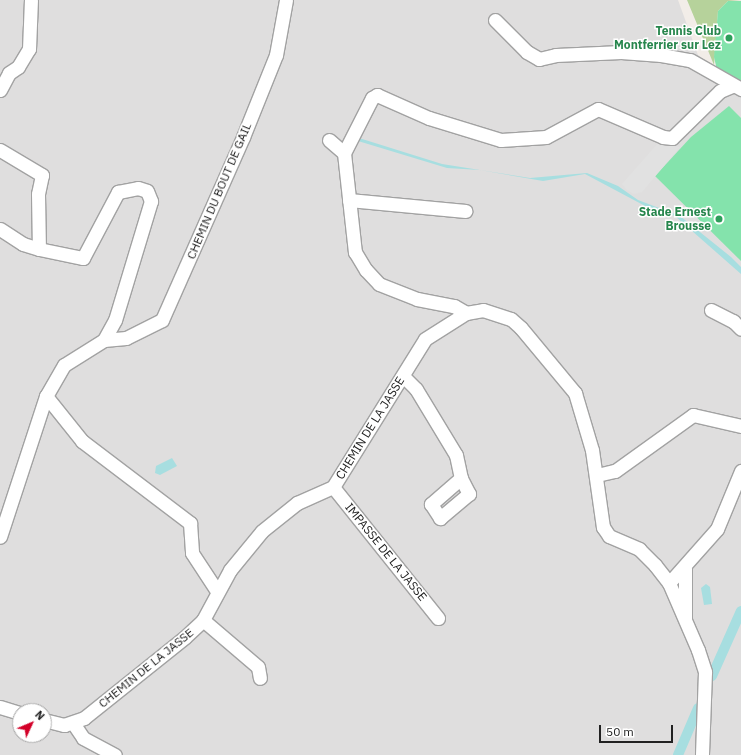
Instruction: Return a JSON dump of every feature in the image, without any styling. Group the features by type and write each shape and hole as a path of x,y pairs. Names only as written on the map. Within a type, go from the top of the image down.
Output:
{"street":[{"path":"0,90 9,73 18,67 29,49 31,0"},
{"name":"CHEMIN DU BOUT DE GAIL","path":"104,340 126,338 162,320 243,137 276,55 286,0"},
{"path":"494,20 527,52 540,59 556,55 621,52 661,55 690,60 737,87"},
{"path":"702,755 705,672 669,583 639,549 605,532 600,520 597,475 583,413 570,385 511,319 483,310 466,313 454,306 417,299 379,284 355,252 344,153 372,98 377,95 429,118 501,140 546,136 598,109 663,137 672,138 720,91 737,87"},
{"path":"330,140 344,153"},
{"path":"0,150 42,175 38,194 39,249"},
{"path":"0,229 23,244 39,249 83,258 118,192 138,188 147,191 151,201 115,320 104,340 64,364 46,396 0,537"},
{"path":"349,200 465,211"},
{"path":"711,310 733,321 741,329"},
{"name":"CHEMIN DE LA JASSE","path":"73,722 84,718 203,620 217,591 230,570 280,514 333,487 425,339 466,313"},
{"path":"403,376 416,389 456,455 461,478"},
{"path":"46,396 82,441 190,523 192,553 217,591"},
{"path":"597,475 615,471 693,415 741,426"},
{"path":"669,583 685,568 717,529 741,471"},
{"name":"IMPASSE DE LA JASSE","path":"333,487 438,618"},
{"path":"685,568 685,620"},
{"path":"203,620 258,667 260,678"},
{"path":"0,707 12,711"},
{"path":"52,722 64,724 73,722 84,738 115,755"}],"shaded area":[{"path":"0,0 678,0 698,55 741,89 741,755 0,755"},
{"path":"660,141 680,147 642,192 634,194 627,190 622,184"}],"green space":[{"path":"687,0 741,0 728,1 718,11 714,65"},
{"name":"Tennis Club Montferrier sur Lez","path":"728,1 741,1 741,84 717,70 714,57 718,11"},
{"name":"Stade Ernest Brousse","path":"729,106 741,118 741,261 655,176 691,137"}],"water":[{"path":"359,138 442,164 480,170 447,168 358,141"},
{"path":"483,171 530,178 587,173 618,186 638,200 680,216 731,257 741,267 741,274 675,216 647,207 585,174 543,181"},
{"path":"172,458 177,466 160,475 155,473 156,466"},
{"path":"706,584 710,587 712,604 704,605 701,588"}],"waterway":[{"path":"712,676 741,611"},
{"path":"678,755 698,708"}],"place":[{"name":"Tennis Club Montferrier sur Lez","path":"729,38"},
{"name":"Stade Ernest Brousse","path":"719,219"}]}
